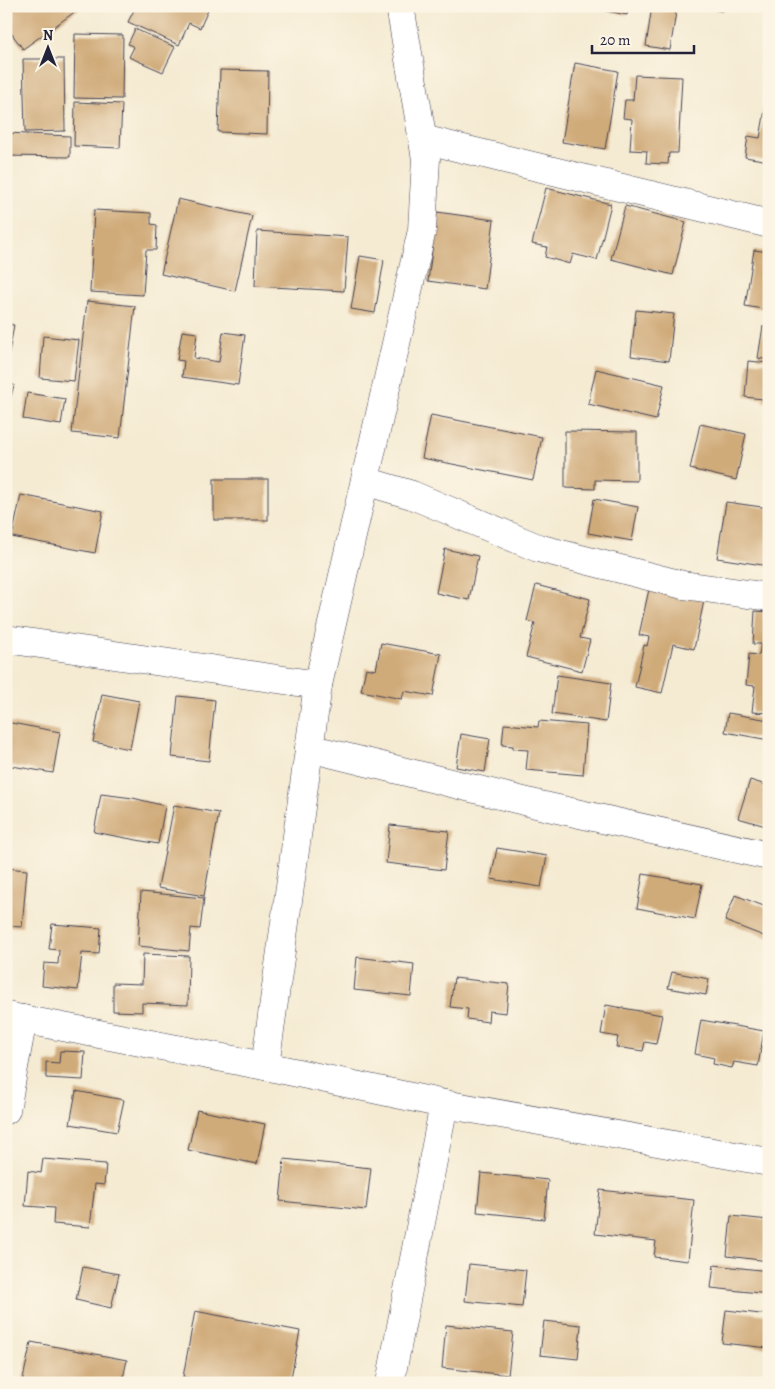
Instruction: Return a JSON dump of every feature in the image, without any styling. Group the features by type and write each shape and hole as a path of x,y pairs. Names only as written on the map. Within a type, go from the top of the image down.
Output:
{"street":[{"path":"265,1066 318,685 422,230 426,160 400,6"},
{"path":"423,139 769,224"},
{"path":"365,482 412,495 538,548 683,585 769,596"},
{"path":"6,639 318,685"},
{"path":"309,748 544,806 769,856"},
{"path":"6,1110 15,1018 265,1066 444,1104 769,1162"},
{"path":"390,1383 444,1104"}],"building":[{"path":"6,6 83,6 23,49 6,26"},
{"path":"136,6 210,6 200,28 189,23 179,45 128,22"},
{"path":"582,6 628,6 627,15"},
{"path":"652,6 677,6 670,50 646,46"},
{"path":"700,6 723,6 722,11"},
{"path":"135,29 175,47 163,72 129,57 134,47 128,44"},
{"path":"75,34 123,35 122,99 74,98"},
{"path":"23,59 64,59 65,131 25,132"},
{"path":"575,63 618,71 605,149 562,142"},
{"path":"220,70 268,71 267,134 218,132"},
{"path":"635,75 682,77 678,153 669,153 668,164 646,163 647,151 630,150 632,119 623,118 625,100 633,100"},
{"path":"768,93 769,161 745,157 748,136 760,138"},
{"path":"75,102 122,104 120,148 74,146"},
{"path":"6,133 70,136 70,157 6,156"},
{"path":"546,188 611,204 597,260 573,254 570,264 545,257 547,247 532,244"},
{"path":"178,199 252,216 235,291 161,274"},
{"path":"625,206 686,222 673,275 611,259"},
{"path":"94,210 151,213 151,224 157,225 156,250 146,250 143,295 90,292"},
{"path":"437,212 494,220 485,289 428,281"},
{"path":"257,231 348,237 344,291 255,286"},
{"path":"754,250 769,252 769,310 745,306"},
{"path":"360,256 384,260 375,313 351,309"},
{"path":"87,301 135,306 120,438 72,433"},
{"path":"636,310 674,314 669,361 631,356"},
{"path":"6,324 14,325 7,364 6,364"},
{"path":"763,326 769,327 769,360 758,358"},
{"path":"182,331 197,333 194,358 219,362 223,332 245,335 238,385 182,377 184,361 177,360"},
{"path":"43,336 79,340 74,381 40,378"},
{"path":"748,361 769,363 769,402 763,402 763,399 745,397"},
{"path":"596,369 664,385 656,420 588,404"},
{"path":"6,383 14,385 7,412 6,412"},
{"path":"27,393 65,399 61,425 23,419"},
{"path":"431,415 542,437 533,480 422,458"},
{"path":"700,424 746,434 736,480 690,469"},
{"path":"565,431 637,432 637,481 595,480 595,489 565,488"},
{"path":"214,479 268,479 268,520 214,520"},
{"path":"21,495 103,511 95,553 12,537"},
{"path":"594,499 638,507 632,541 588,533"},
{"path":"726,502 769,508 769,566 717,558"},
{"path":"445,549 478,556 469,600 436,593"},
{"path":"651,580 706,591 694,649 673,644 662,693 635,687 644,645 647,646 649,637 639,635"},
{"path":"536,585 590,599 580,638 590,640 582,671 526,657 535,623 527,621"},
{"path":"755,611 769,612 769,713 752,712 755,686 746,685 749,654 759,655 761,644 753,644"},
{"path":"381,643 441,654 433,696 404,691 402,699 361,691 366,668 376,670"},
{"path":"557,675 611,683 606,722 552,714"},
{"path":"102,694 139,701 130,749 93,742"},
{"path":"178,696 215,700 209,761 172,757"},
{"path":"728,713 769,720 769,740 725,732"},
{"path":"539,721 587,725 583,775 526,770 528,750 513,749 513,746 502,745 504,724 538,727"},
{"path":"6,722 60,732 53,773 6,765"},
{"path":"461,734 490,739 485,772 456,767"},
{"path":"750,780 769,786 769,827 738,818"},
{"path":"101,794 133,798 165,806 158,844 94,832"},
{"path":"174,805 219,813 204,896 158,888"},
{"path":"390,825 449,831 444,870 386,863"},
{"path":"497,848 547,856 541,887 491,879"},
{"path":"6,868 27,870 22,927 6,926"},
{"path":"643,874 702,884 695,919 637,908"},
{"path":"141,892 204,898 200,929 191,928 189,951 138,946"},
{"path":"735,895 769,908 769,938 725,921"},
{"path":"52,924 101,928 99,954 82,953 78,990 42,986 44,963 58,964 59,950 49,949"},
{"path":"143,954 189,956 188,1005 142,1003 142,1012 113,1011 113,983 142,984"},
{"path":"357,957 414,964 411,996 354,990"},
{"path":"672,972 709,979 706,995 668,988"},
{"path":"454,978 509,984 506,1013 489,1011 488,1022 467,1019 468,1009 450,1007"},
{"path":"606,1005 662,1015 656,1044 645,1042 643,1051 616,1047 618,1037 601,1034"},
{"path":"701,1020 764,1031 758,1066 734,1062 732,1068 713,1064 714,1058 695,1054"},
{"path":"60,1051 85,1052 83,1080 46,1078 46,1062 59,1063"},
{"path":"76,1091 124,1100 117,1132 70,1124"},
{"path":"197,1110 265,1124 257,1164 188,1150"},
{"path":"43,1159 106,1164 104,1185 95,1184 90,1227 53,1224 54,1208 25,1206 28,1171 41,1173"},
{"path":"284,1159 371,1168 366,1210 280,1201"},
{"path":"481,1173 548,1180 544,1219 477,1212"},
{"path":"600,1190 694,1200 688,1261 654,1257 656,1241 595,1234"},
{"path":"731,1216 769,1220 769,1261 727,1256"},
{"path":"469,1264 526,1270 522,1307 465,1301"},
{"path":"714,1265 769,1271 769,1294 711,1288"},
{"path":"83,1267 119,1274 111,1308 76,1300"},
{"path":"726,1310 769,1315 769,1348 722,1343"},
{"path":"195,1311 300,1331 290,1383 211,1383 183,1377"},
{"path":"544,1321 581,1325 578,1359 540,1355"},
{"path":"446,1325 513,1332 508,1375 442,1368"},
{"path":"31,1342 127,1360 122,1383 22,1383"}]}
